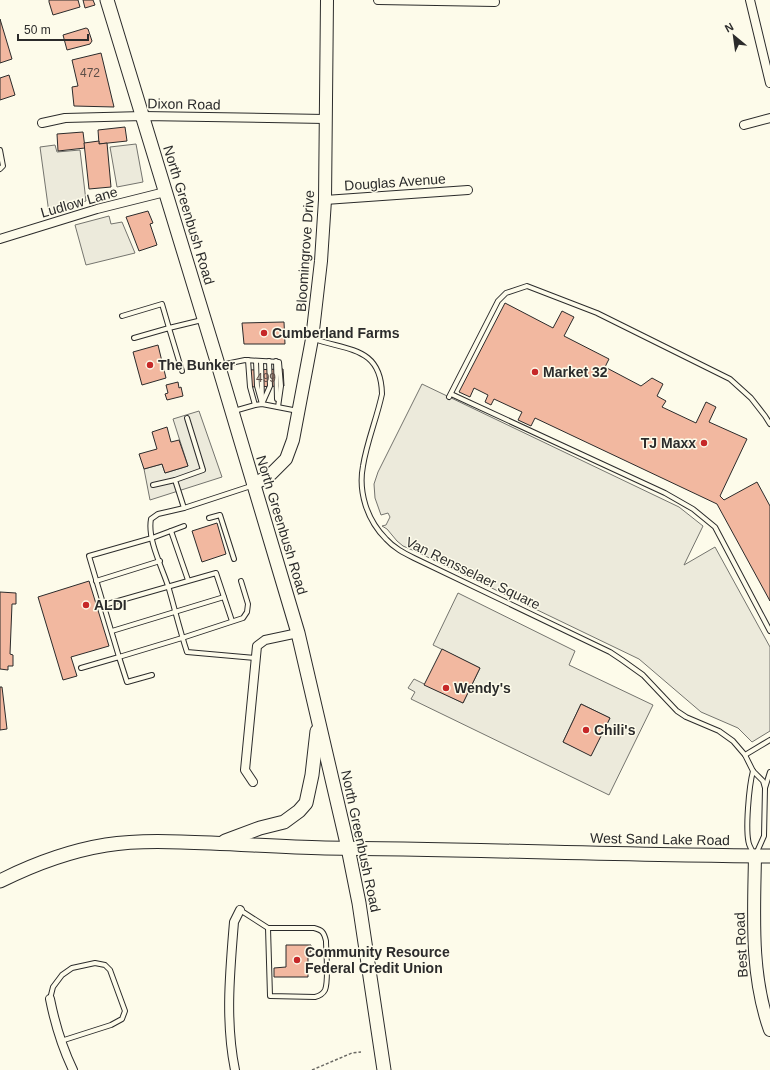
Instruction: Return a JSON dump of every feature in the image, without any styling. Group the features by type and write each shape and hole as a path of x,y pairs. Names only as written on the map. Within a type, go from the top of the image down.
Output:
{"main road":[{"name":"North Greenbush Road","path":"108,0 298,633 348,848 384,1070"},
{"path":"220,843 260,828 284,822 299,811 306,803 312,774 318,718"},
{"name":"West Sand Lake Road","path":"0,882 19,871 63,854 109,844 157,841 550,853 770,856"}],"street":[{"name":"Bloomingrove Drive","path":"253,485 271,474 286,459 293,440 312,339 321,261 325,200 327,0"},
{"path":"378,0 495,2"},
{"path":"750,0 770,83"},
{"name":"Dixon Road","path":"42,123 65,118 143,116 325,119"},
{"path":"744,125 770,118"},
{"name":"Douglas Avenue","path":"325,200 468,190"},
{"name":"Ludlow Lane","path":"0,239 96,209 165,192"},
{"path":"253,782 245,770 257,646 265,640 298,633"},
{"name":"Best Road","path":"755,856 754,923 756,965 763,1004 770,1030"},
{"path":"235,1070 230,1043 229,1003 234,922 240,910"},
{"path":"50,999 61,1041 73,1070"}],"lane":[{"path":"0,150 3,166 0,169"},
{"path":"770,424 751,398 730,379 597,312 527,286 506,293 498,301 450,396 664,492 693,509 715,528 770,631"},
{"path":"122,316 162,304 182,371"},
{"path":"134,338 204,319"},
{"name":"Van Rensselaer Square","path":"312,339 359,352 368,357 375,364 380,373 382,394 365,455 362,492 368,511 377,529 386,540 396,549 578,636 622,660 643,675 677,711 686,717 727,736 745,755 753,771 763,781 765,788"},
{"path":"248,360 250,387 255,405"},
{"path":"219,366 248,360 279,362 281,386 278,406"},
{"path":"259,361 257,386 262,404"},
{"path":"262,404 270,386 269,361"},
{"path":"232,412 262,404 298,411"},
{"path":"153,486 203,470 187,418"},
{"path":"175,480 184,508"},
{"path":"253,485 184,508 158,514 151,519 150,525 152,538 176,612 186,652 256,658"},
{"path":"209,518 220,515 234,558"},
{"path":"152,675 127,682 89,556 152,538 184,526"},
{"path":"171,531 188,580"},
{"path":"96,580 160,561"},
{"path":"104,605 216,573 232,621"},
{"path":"81,668 243,618 247,612 247,598 241,581"},
{"path":"112,632 224,597"},
{"path":"745,755 770,740"},
{"path":"753,771 750,789 748,835 755,856"},
{"path":"755,856 764,836 765,788 770,772"},
{"path":"240,910 268,928 314,928 321,930 325,935 326,941 327,983 325,990 321,995 315,997 270,996 268,928"},
{"path":"50,999 53,987 62,975 72,968 95,964 105,965 110,970 125,1011 122,1019 111,1025 61,1041"}],"path":[{"path":"312,1070 352,1053 361,1052"}],"shaded area":[{"path":"136,144 143,182 117,187 110,147"},
{"path":"55,145 57,152 80,150 86,201 49,213 40,147"},
{"path":"109,216 111,224 122,222 135,253 86,265 75,225"},
{"path":"422,384 679,507 703,526 684,565 715,547 770,647 770,731 752,742 738,728 701,712 639,659 403,546 397,541 387,529 382,526 386,525 390,517 388,513 381,515 375,498 374,484 378,472"},
{"path":"199,411 222,477 150,500 144,469 162,464 165,473 188,466 173,419"},
{"path":"458,593 575,651 569,665 653,705 609,795 411,699 415,692 408,688 414,679 463,703 480,668 433,645","holes":["581,704 610,718 591,755 563,742"]}],"building":[{"path":"49,0 78,0 80,7 53,15"},
{"path":"83,0 93,0 95,5 85,8"},
{"path":"0,19 12,59 0,63"},
{"path":"86,28 88,29 92,41 90,44 67,50 63,35"},
{"path":"101,53 114,107 74,106 72,87 78,86 72,60"},
{"path":"9,75 15,95 0,100 0,78"},
{"path":"125,127 127,141 99,144 98,130"},
{"path":"83,132 85,148 58,151 57,134"},
{"path":"99,141 99,144 107,143 111,187 89,189 84,143"},
{"path":"148,211 153,223 150,224 157,245 139,251 126,217"},
{"path":"505,303 553,328 562,311 574,317 564,336 609,359 605,367 641,386 652,378 663,384 657,396 666,401 662,407 696,423 706,402 716,407 709,422 747,439 720,496 724,500 757,482 770,506 770,601 717,504 535,418 531,426 518,420 522,412 494,399 491,405 485,402 488,395 474,388 470,397 459,392"},
{"name":"Cumberland Farms","path":"284,322 285,344 244,344 242,323"},
{"name":"The Bunker","path":"158,345 166,378 142,385 133,352"},
{"path":"283,369 284,386 249,387 248,370"},
{"path":"178,382 183,396 167,400 165,394 168,393 166,385"},
{"path":"167,427 171,442 179,440 188,466 165,473 162,464 144,469 139,454 157,449 152,432"},
{"path":"217,523 226,554 202,562 192,531"},
{"path":"89,581 109,646 71,657 77,676 63,680 38,597"},
{"path":"0,592 16,593 16,604 12,604 10,654 13,655 13,666 8,666 8,670 0,669"},
{"path":"442,649 480,668 463,703 424,685"},
{"path":"0,687 2,687 7,729 0,730"},
{"name":"Chili's","path":"581,704 610,718 591,756 563,742"},
{"name":"Community Resource Federal Credit Union","path":"286,945 311,945 311,952 308,952 308,977 274,977 274,968 286,967"}],"place":[{"name":"Cumberland Farms","path":"264,333"},
{"name":"The Bunker","path":"150,365"},
{"name":"Market 32","path":"535,372"},
{"name":"TJ Maxx","path":"704,443"},
{"name":"ALDI","path":"86,605"},
{"name":"Wendy's","path":"446,688"},
{"name":"Chili's","path":"586,730"},
{"name":"Community Resource Federal Credit Union","path":"297,960"}]}
